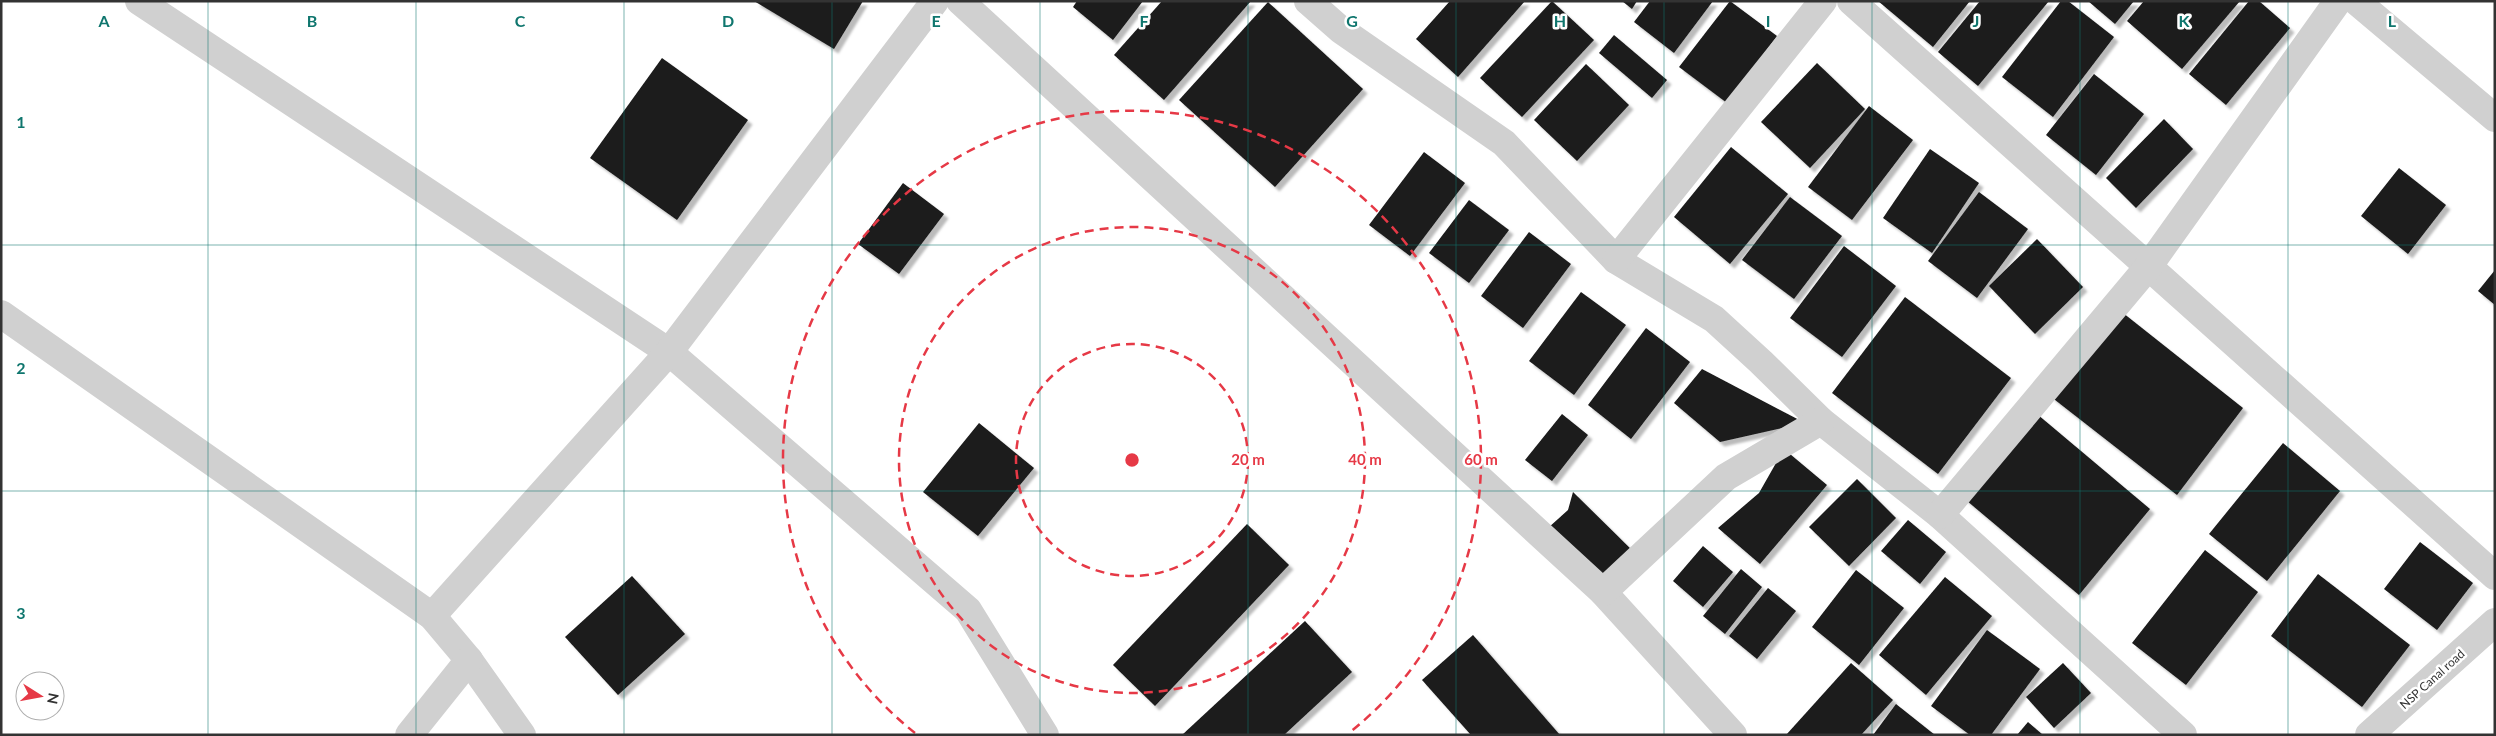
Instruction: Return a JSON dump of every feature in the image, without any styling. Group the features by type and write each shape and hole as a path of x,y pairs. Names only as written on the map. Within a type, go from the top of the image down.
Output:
{"street":[{"path":"139,1 669,352 968,610 1045,735"},
{"path":"432,616 669,352 935,1"},
{"path":"960,1 1603,592 1733,735"},
{"path":"1308,1 1341,30 1504,143 1616,260 1714,319 1761,362 1821,422 1940,515 2182,735"},
{"path":"1616,260 1823,1"},
{"path":"1851,1 2495,576"},
{"path":"1940,515 2148,267 2338,1"},
{"path":"2356,1 2495,118"},
{"path":"1,314 432,616 469,660 522,735"},
{"path":"1603,592 1726,477 1821,422"},
{"name":"NSP Canal road","path":"2369,735 2495,622"},
{"path":"409,735 469,660"}],"building":[{"path":"754,1 863,1 834,49"},
{"path":"1077,1 1143,1 1113,40 1073,7"},
{"path":"1162,1 1251,1 1164,100 1114,55"},
{"path":"1450,1 1525,1 1458,77 1416,39"},
{"path":"1552,1 1594,40 1522,117 1480,78"},
{"path":"1622,1 1637,1 1632,9"},
{"path":"1650,1 1713,1 1674,53 1634,22"},
{"path":"1730,1 1777,36 1727,103 1679,67"},
{"path":"1878,1 1970,1 1933,47"},
{"path":"1980,1 2049,1 1978,86 1938,52"},
{"path":"2061,1 2068,1 2114,37 2053,117 2002,77"},
{"path":"2088,1 2134,1 2115,24"},
{"path":"2144,1 2240,1 2182,69 2127,21"},
{"path":"2249,1 2259,1 2290,28 2226,105 2189,74"},
{"path":"1268,2 1363,89 1275,187 1179,100"},
{"path":"1614,35 1667,80 1652,98 1599,53"},
{"path":"662,58 748,120 677,220 590,158"},
{"path":"1817,63 1865,109 1810,168 1761,122"},
{"path":"1586,64 1629,105 1577,161 1534,120"},
{"path":"2094,74 2144,114 2096,175 2046,135"},
{"path":"1869,106 1913,140 1852,220 1808,187"},
{"path":"2164,119 2193,149 2136,208 2106,178"},
{"path":"1731,147 1788,194 1730,264 1674,217"},
{"path":"1930,149 1979,183 1932,253 1883,218"},
{"path":"1424,152 1465,183 1410,256 1369,225"},
{"path":"2399,168 2446,205 2408,254 2361,216"},
{"path":"903,183 944,214 899,274 858,244"},
{"path":"1979,192 2028,229 1977,298 1928,261"},
{"path":"1790,197 1842,236 1794,299 1742,260"},
{"path":"1469,200 1509,230 1469,283 1429,253"},
{"path":"1529,232 1571,264 1523,328 1481,296"},
{"path":"2037,239 2083,287 2035,334 1989,286"},
{"path":"1844,246 1896,286 1842,357 1790,318"},
{"path":"2495,270 2495,305 2478,291"},
{"path":"1581,292 1626,325 1574,395 1529,361"},
{"path":"1905,297 2011,378 1938,474 1832,393"},
{"path":"2118,309 2243,408 2177,495 2050,396"},
{"path":"1646,328 1690,362 1631,439 1588,405"},
{"path":"1702,369 1805,423 1720,442 1674,403"},
{"path":"2031,409 2150,509 2079,595 1960,495"},
{"path":"1562,414 1588,435 1552,481 1525,460"},
{"path":"979,423 1034,468 978,536 923,492"},
{"path":"2283,443 2340,491 2267,581 2209,534"},
{"path":"1784,449 1827,485 1760,564 1718,528 1759,493"},
{"path":"1857,479 1896,518 1849,566 1809,527"},
{"path":"1573,492 1639,557 1599,584 1548,528 1568,510"},
{"path":"1908,520 1946,552 1920,584 1881,551"},
{"path":"1247,524 1289,565 1155,706 1113,665"},
{"path":"2420,542 2473,583 2437,630 2384,589"},
{"path":"1703,546 1733,572 1703,607 1673,581"},
{"path":"2205,550 2258,592 2186,685 2132,643"},
{"path":"1741,569 1762,587 1725,634 1703,616"},
{"path":"1856,570 1904,608 1859,665 1812,627"},
{"path":"2318,574 2410,645 2362,707 2271,636"},
{"path":"632,576 685,634 618,695 565,637"},
{"path":"1945,577 1992,616 1926,695 1879,655"},
{"path":"1768,588 1796,611 1757,659 1729,636"},
{"path":"1305,621 1352,672 1284,735 1182,735"},
{"path":"1987,630 2040,669 1991,735 1970,735 1931,706"},
{"path":"1473,635 1560,735 1471,735 1422,680"},
{"path":"1851,663 1893,700 1861,735 1786,735"},
{"path":"2063,663 2091,693 2054,728 2026,697"},
{"path":"1896,704 1935,735 1873,735"},
{"path":"2028,722 2043,735 2017,735"}]}
